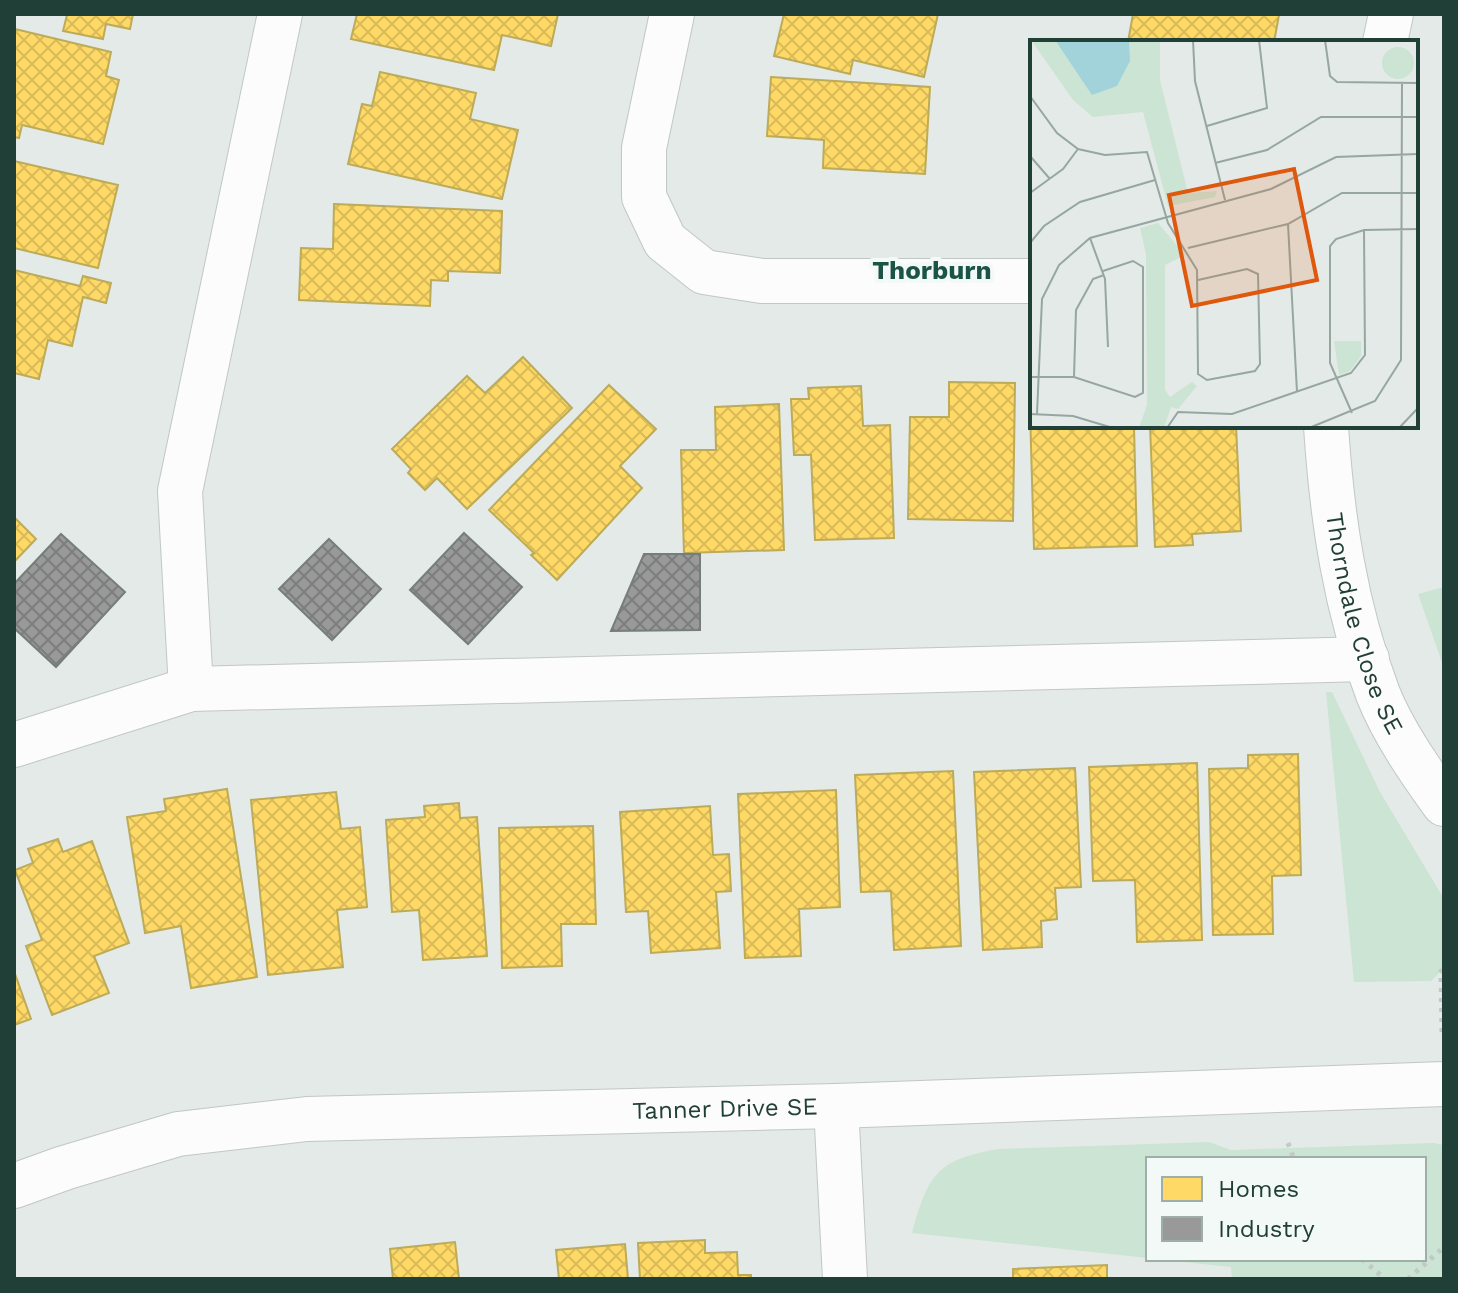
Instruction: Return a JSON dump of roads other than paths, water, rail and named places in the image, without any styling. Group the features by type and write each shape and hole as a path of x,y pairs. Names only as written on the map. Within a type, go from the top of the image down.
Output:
{"street":[{"path":"191,689 180,491 280,14"},
{"path":"672,14 644,148 644,197 665,241 704,272 762,281 1030,281"},
{"path":"1385,40 1391,14"},
{"name":"Thorndale Close SE","path":"1326,428 1331,504 1348,601 1379,696 1420,772 1444,804"},
{"path":"14,745 191,689 1367,659"},
{"name":"Tanner Drive SE","path":"14,1186 178,1134 307,1119 836,1106 1444,1084"},
{"path":"836,1106 845,1279"}],"district":[{"name":"Thorburn","path":"932,270"}]}
